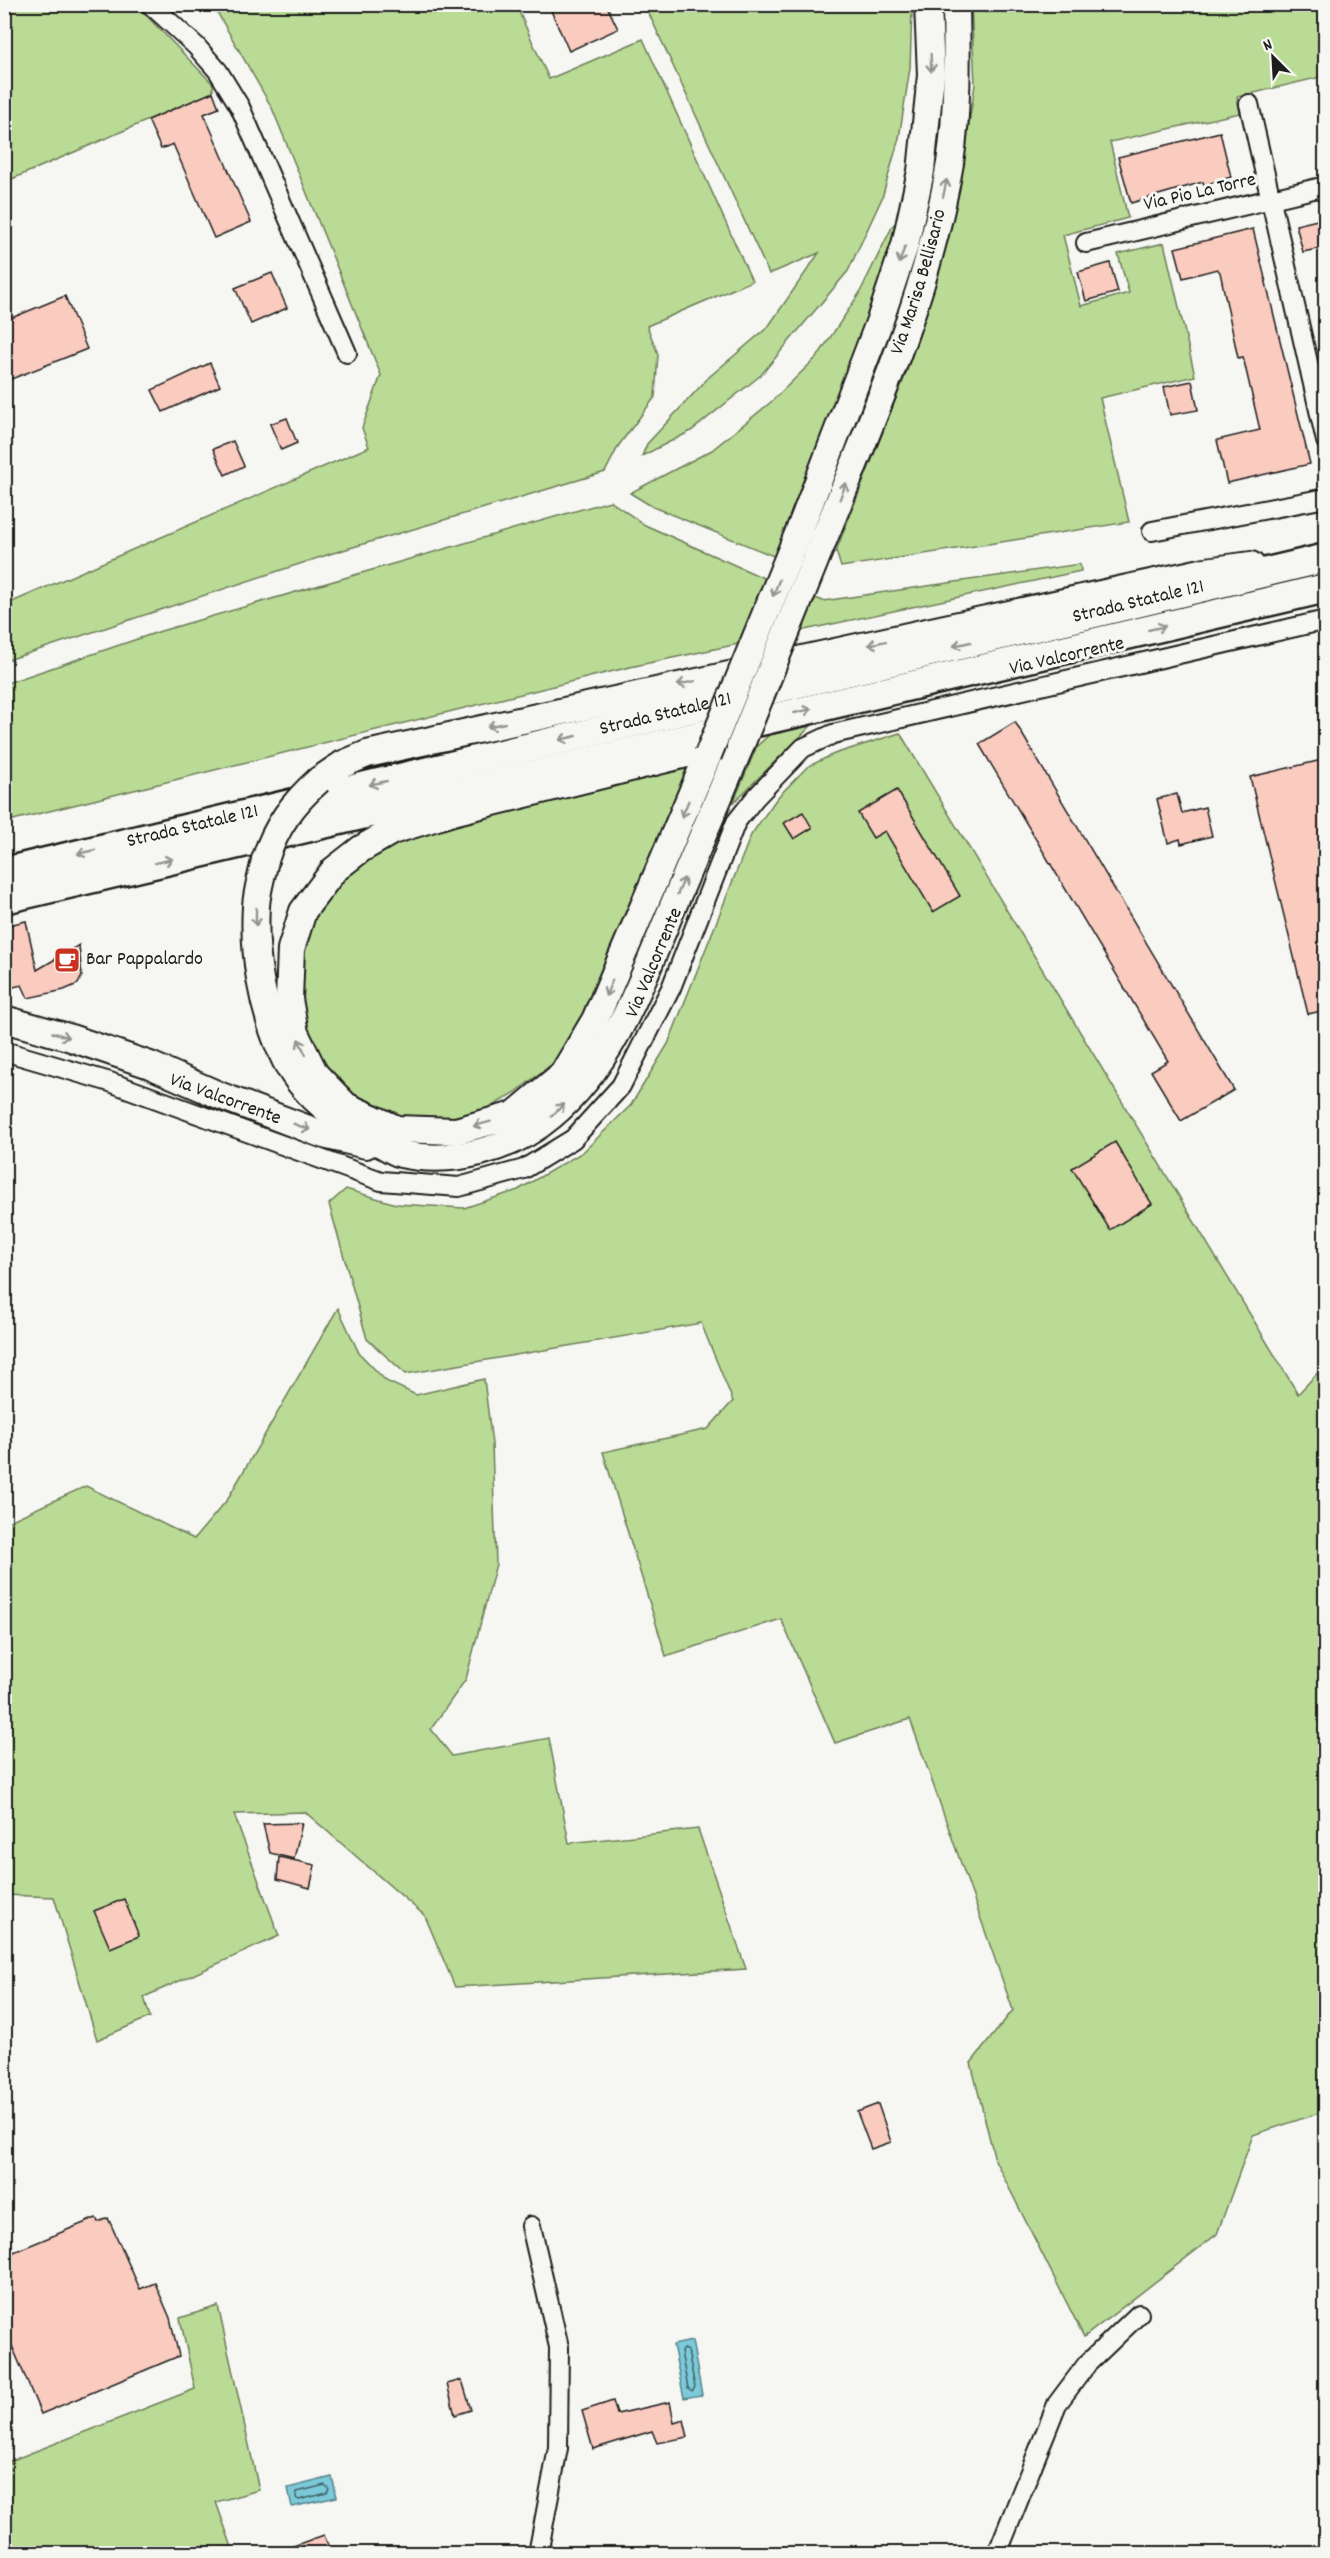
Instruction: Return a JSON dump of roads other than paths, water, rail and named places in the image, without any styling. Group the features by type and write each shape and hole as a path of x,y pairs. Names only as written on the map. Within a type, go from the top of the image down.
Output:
{"main road":[{"name":"Via Marisa Bellisario","path":"768,719 687,754 453,812 392,831 362,849 334,870 303,910 291,950 289,999 295,1033 315,1074 346,1106 397,1129 456,1131 514,1115 563,1074 595,1020 708,755 798,534 880,320 905,245 921,171 931,75 928,4"},
{"name":"Via Marisa Bellisario","path":"4,1019 68,1037 150,1065 222,1096 324,1135 399,1153 439,1157 472,1154 502,1146 551,1117 582,1085 606,1054 644,974 740,747 908,328 932,247 950,162 957,76 956,4"},
{"path":"399,1153 337,1119 319,1104 282,1055 268,1016 256,949 256,905 264,860 273,836 285,815 301,796 319,780 343,764 367,754 627,695 1113,593 1206,571 1326,556"},
{"name":"Strada Statale 121","path":"4,872 1326,556"},
{"name":"Strada Statale 121","path":"4,899 1326,588"}],"street":[{"path":"150,4 196,46 218,71 240,106 347,353"},
{"path":"1249,104 1326,441"},
{"name":"Via Pio La Torre","path":"1086,243 1326,186"},
{"path":"1152,531 1326,498"},
{"name":"Via Valcorrente","path":"4,1051 110,1082 381,1181 459,1187 515,1172 573,1138 621,1086 671,988 736,822 755,798 803,748 833,734 1326,620"},
{"path":"531,2226 560,2347 558,2448 538,2553"},
{"path":"998,2553 1057,2404 1087,2364 1138,2313"}],"water":[{"path":"692,2341 702,2395 684,2398 673,2345"},
{"path":"332,2477 337,2497 292,2507 288,2488"}],"place":[{"name":"Bar Pappalardo","path":"67,960"}]}
